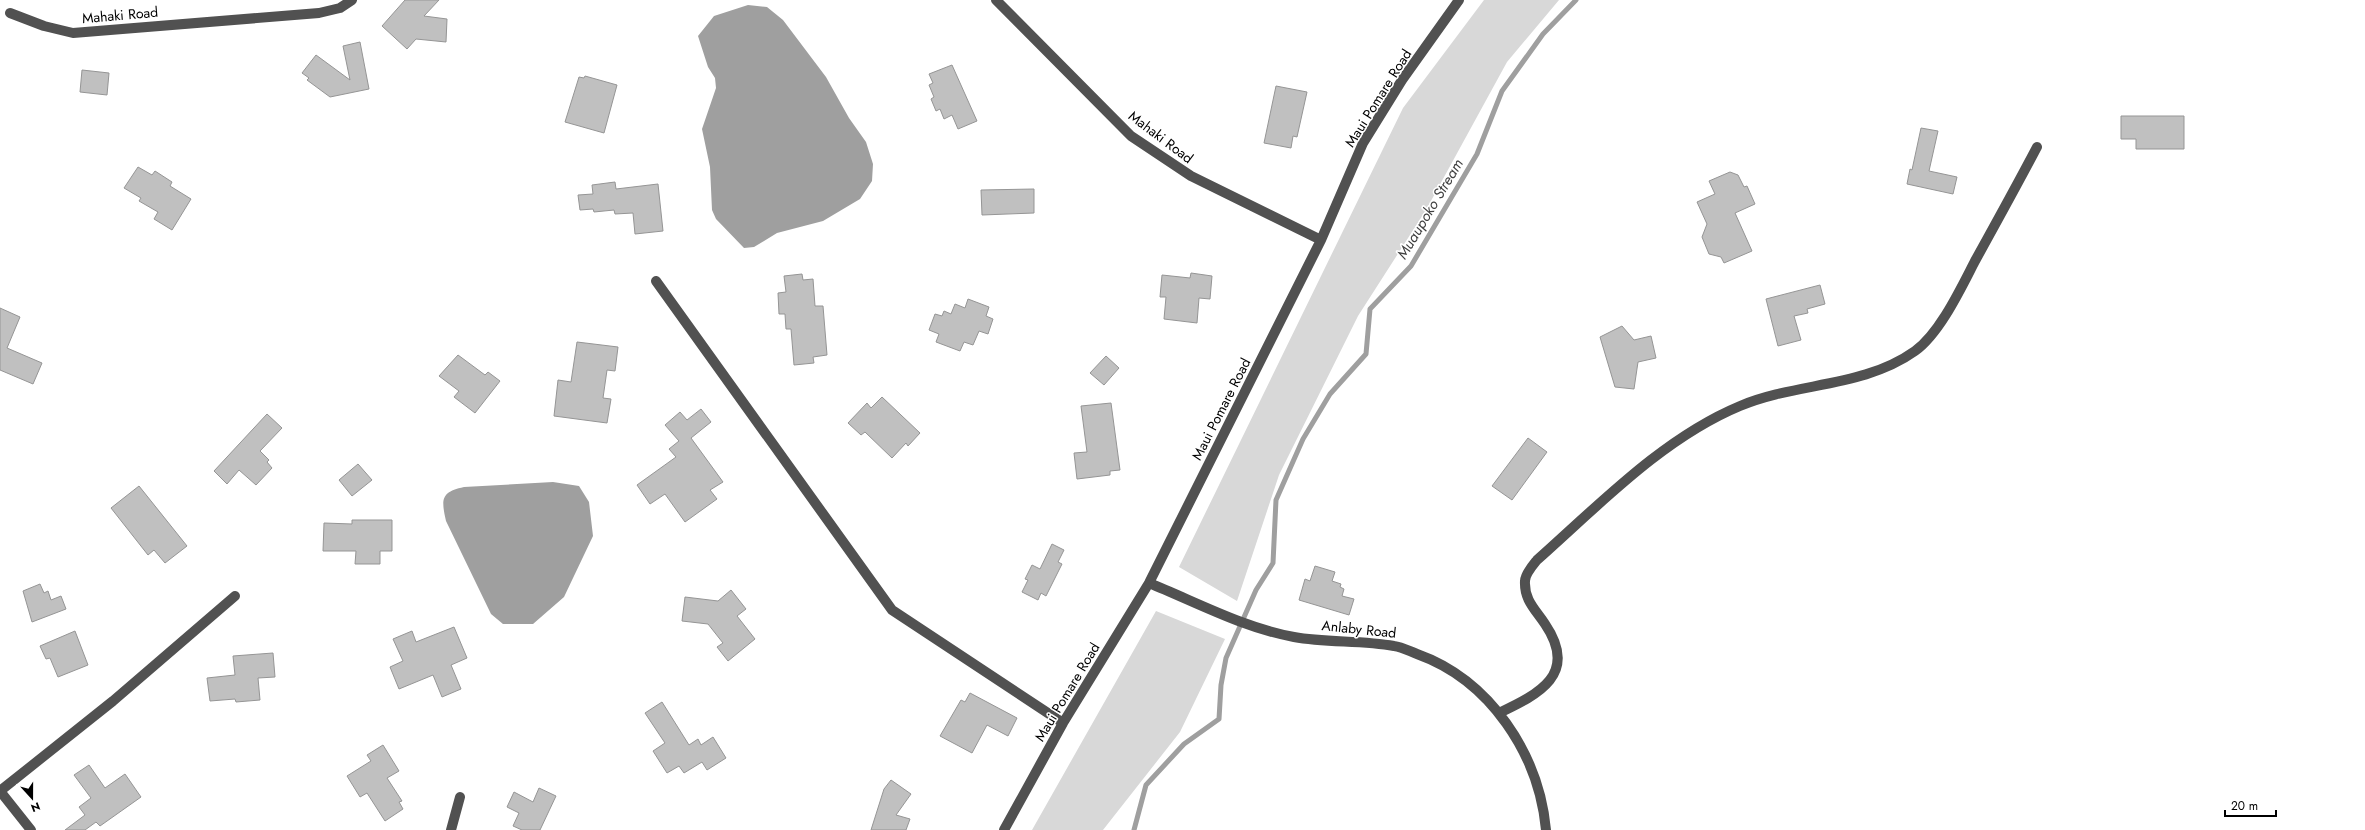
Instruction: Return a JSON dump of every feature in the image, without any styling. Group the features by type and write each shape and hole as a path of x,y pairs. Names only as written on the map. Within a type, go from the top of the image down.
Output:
{"street":[{"name":"Mahaki Road","path":"10,12 44,26 72,34 319,13 340,8 352,0"},
{"name":"Mahaki Road","path":"996,0 1131,136 1191,176 1321,240"},
{"name":"Maui Pomare Road","path":"1004,830 1063,723 1149,583 1321,240 1363,143 1402,80 1460,0"},
{"path":"1498,713 1533,697 1552,679 1557,664 1556,642 1528,603 1524,580 1537,560 1654,457 1706,424 1740,406 1784,390 1868,376 1916,351 1944,319 2037,147"},
{"path":"656,281 892,610 1063,723"},
{"name":"Anlaby Road","path":"1149,583 1247,623 1294,637 1395,646 1436,660 1472,685 1498,713 1525,754 1537,786 1546,830"},
{"path":"31,830 0,791 113,701 235,596"},
{"path":"451,830 460,797"}],"shaded area":[{"path":"1484,0 1559,0 1507,62 1426,210 1358,316 1279,475 1237,601 1179,567 1403,108"},
{"path":"748,5 767,7 783,20 826,77 849,118 866,142 873,164 872,181 860,199 823,221 777,233 754,247 744,248 716,219 712,210 710,167 702,129 716,88 715,78 708,67 698,36 714,16"},
{"path":"553,482 579,486 589,502 593,536 564,597 533,624 503,624 491,614 446,521 443,507 444,498 451,491 464,487"},
{"path":"1156,611 1225,639 1180,732 1103,830 1032,830"}],"building":[{"path":"405,0 439,0 424,16 447,19 446,42 416,39 407,49 382,26"},
{"path":"360,42 369,89 330,97 307,80 309,78 302,73 316,55 350,80 343,46"},
{"path":"952,65 977,121 958,129 952,115 944,119 940,109 936,111 931,99 934,97 929,85 933,83 929,74"},
{"path":"82,70 109,73 107,95 80,92"},
{"path":"585,76 617,85 604,133 565,122 579,77 584,78"},
{"path":"1276,86 1307,92 1297,137 1293,136 1291,148 1264,143"},
{"path":"2121,116 2184,116 2184,149 2136,149 2136,139 2121,139"},
{"path":"1921,128 1938,131 1929,171 1957,177 1953,194 1907,184 1910,169 1912,170"},
{"path":"138,167 152,175 155,171 172,182 170,186 191,199 172,230 154,219 158,212 139,201 141,198 124,188"},
{"path":"1730,172 1738,175 1744,187 1747,186 1755,204 1735,213 1752,251 1724,263 1721,257 1709,254 1702,237 1707,224 1697,202 1715,194 1709,181"},
{"path":"615,182 616,189 658,184 663,231 635,234 633,213 615,214 614,210 594,212 593,209 580,210 578,195 593,194 592,185"},
{"path":"1034,189 1034,213 982,215 981,190"},
{"path":"1191,273 1212,276 1210,299 1199,298 1197,323 1164,319 1166,297 1160,297 1162,275 1190,278"},
{"path":"802,274 803,280 813,279 815,306 823,306 827,355 813,357 814,363 794,365 791,329 786,329 785,314 779,314 778,293 786,292 784,276"},
{"path":"1820,285 1825,304 1807,309 1808,313 1794,316 1801,340 1778,346 1766,299"},
{"path":"968,299 989,307 986,316 993,319 988,334 979,331 973,345 964,342 960,351 936,342 939,334 929,330 935,314 942,316 944,311 951,314 955,304 965,308"},
{"path":"0,308 20,317 7,348 42,363 33,384 0,370"},
{"path":"1622,326 1634,340 1651,336 1656,358 1638,362 1634,389 1615,387 1600,337"},
{"path":"577,342 618,347 615,371 607,370 603,398 611,399 607,423 554,416 558,380 571,382"},
{"path":"458,355 485,375 488,372 500,381 475,413 454,397 459,391 439,376"},
{"path":"1106,356 1119,368 1104,385 1090,373"},
{"path":"882,397 920,433 908,446 906,443 892,458 865,432 861,435 848,423 867,403 871,408"},
{"path":"1111,403 1120,470 1110,471 1110,475 1077,479 1074,453 1087,452 1081,406"},
{"path":"701,409 711,422 691,438 723,482 710,490 717,499 685,522 665,494 650,504 637,485 676,457 669,449 679,441 665,425 680,412 687,420"},
{"path":"267,414 282,428 260,451 269,460 267,462 272,468 256,485 239,470 227,484 214,471"},
{"path":"1528,438 1547,452 1512,500 1492,486"},
{"path":"358,464 372,480 352,496 339,480"},
{"path":"139,486 187,546 165,563 154,550 148,555 111,508"},
{"path":"352,520 392,520 392,551 380,551 380,564 355,564 356,551 323,551 324,523 352,524"},
{"path":"1052,544 1064,550 1058,562 1062,564 1046,596 1041,593 1038,600 1022,592 1028,580 1025,579 1032,565 1040,569"},
{"path":"1315,566 1335,572 1332,581 1341,584 1340,587 1344,589 1342,596 1354,599 1349,615 1299,600 1305,579 1310,581"},
{"path":"40,584 44,593 48,591 51,600 61,596 66,609 32,622 23,591"},
{"path":"731,590 746,609 737,616 755,639 728,661 717,647 723,643 708,624 682,621 685,597 718,601"},
{"path":"454,627 467,658 451,665 461,689 442,697 433,675 399,689 390,667 403,661 393,639 412,631 416,642"},
{"path":"75,631 88,665 58,677 50,658 46,659 40,646"},
{"path":"273,653 275,677 258,678 260,700 236,702 235,699 210,701 207,678 235,675 233,656"},
{"path":"970,693 1017,718 1008,736 987,725 972,753 940,736 961,700 965,702"},
{"path":"662,702 689,745 698,739 701,745 713,737 726,758 707,770 702,762 684,773 679,766 667,773 653,751 665,743 645,713"},
{"path":"383,745 399,771 387,778 402,801 399,802 403,809 385,821 367,793 360,797 347,776 371,761 367,755"},
{"path":"89,765 105,788 125,774 141,797 100,826 96,822 85,830 65,830 85,815 79,807 91,798 74,775"},
{"path":"891,780 911,794 896,815 910,819 906,830 871,830 884,789"},
{"path":"539,788 556,796 540,830 522,830 513,826 519,813 507,807 514,792 533,802"}],"waterway":[{"name":"Muaupoko Stream","path":"1134,830 1146,785 1184,744 1219,719 1221,685 1226,658 1256,590 1273,563 1276,500 1303,439 1330,394 1366,354 1370,309 1411,266 1477,154 1502,91 1543,34 1576,0"}]}
